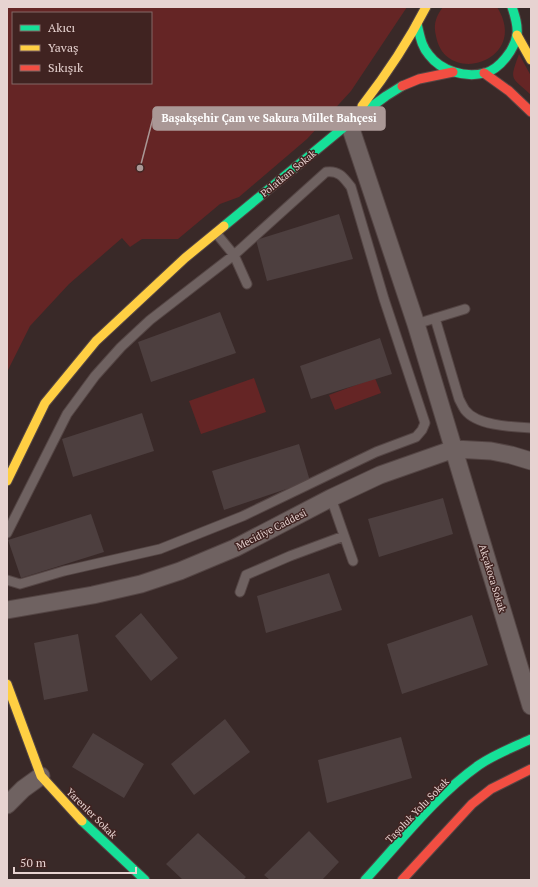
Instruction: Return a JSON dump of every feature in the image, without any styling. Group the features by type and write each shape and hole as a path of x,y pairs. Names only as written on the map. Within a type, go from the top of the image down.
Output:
{"street":[{"path":"350,123 381,81 426,7"},
{"path":"512,7 517,35 531,60"},
{"path":"417,24 424,47 430,57 440,66 462,74 484,73 495,68 504,60 511,50 517,35"},
{"path":"350,123 386,96 404,85 419,79 453,72"},
{"path":"484,73 501,83 515,94 531,112"},
{"path":"350,123 416,324 454,449"},
{"name":"Polatkan Sokak","path":"7,481 45,404 96,341 185,258 350,123"},
{"name":"Mecidiye Caddesi","path":"7,610 93,595 141,584 180,571 235,548 380,475 454,449 491,451 531,461"},
{"name":"Akçakoca Sokak","path":"454,449 531,706"},
{"path":"7,805 23,789 42,776 8,688"},
{"name":"Taşoluk Yolu Sokak","path":"365,880 436,803 475,768 506,750 531,739"},
{"path":"402,880 472,804 491,789 531,769"},
{"name":"Yarenler Sokak","path":"42,776 80,819 145,880"}],"lane":[{"path":"7,533 67,414 95,376 121,347 150,320 234,255 326,172 333,171 343,177 351,187 384,299 425,423 422,430 416,437 376,452 243,516 160,549 64,571 20,584 7,580"},
{"path":"216,233 234,255 247,284"},
{"path":"416,324 465,309"},
{"path":"435,318 459,399 466,411 476,419 507,427 531,428"},
{"path":"332,498 353,561"},
{"path":"240,592 246,575 290,556 344,536"}],"shaded area":[{"path":"7,7 407,7 351,91 307,139 239,197 220,204 178,239 142,239 130,247 122,238 69,284 30,326 7,372"},
{"path":"443,7 497,7 505,26 503,42 495,54 483,61 468,64 454,61 443,52 436,36 435,24"},
{"path":"519,54 531,76 531,95 514,78 513,74"},
{"path":"254,378 266,412 201,434 189,401"},
{"path":"375,378 381,393 335,410 329,395"}],"building":[{"path":"339,214 353,259 267,281 256,240"},
{"path":"220,312 236,353 151,382 138,342"},
{"path":"380,338 392,374 311,399 300,366"},
{"path":"142,413 154,451 73,477 62,439"},
{"path":"299,444 310,481 224,510 212,471"},
{"path":"443,498 453,534 379,557 368,519"},
{"path":"91,514 104,552 21,578 8,540"},
{"path":"329,573 342,610 266,633 257,596"},
{"path":"141,613 178,658 151,681 115,636"},
{"path":"472,615 488,665 402,694 387,644"},
{"path":"78,634 88,691 44,700 34,643"},
{"path":"225,719 250,752 194,795 171,764"},
{"path":"93,733 144,764 124,798 72,767"},
{"path":"401,737 412,778 327,803 318,760"},
{"path":"309,831 339,862 322,880 270,880 264,875"},
{"path":"198,833 246,877 243,880 183,880 166,864"}],"traffic: fast":[{"path":"417,24 424,48 434,61 447,69 462,74 470,75 485,73 491,71 506,58 516,40 516,20 512,7"},
{"path":"224,226 349,123 402,86"},
{"path":"365,880 433,805 463,777 491,757 531,739"},
{"path":"82,821 145,880"}],"traffic: slow":[{"path":"362,106 396,58 426,7"},
{"path":"517,35 531,60"},
{"path":"7,481 45,403 96,341 185,258 224,226"},
{"path":"7,684 41,776 82,821"}],"traffic: jam":[{"path":"402,86 419,79 453,72"},
{"path":"484,73 509,91 531,112"},
{"path":"402,880 472,804 491,789 531,769"}],"place":[{"name":"Başakşehir Çam ve Sakura Millet Bahçesi","path":"140,168"}]}
